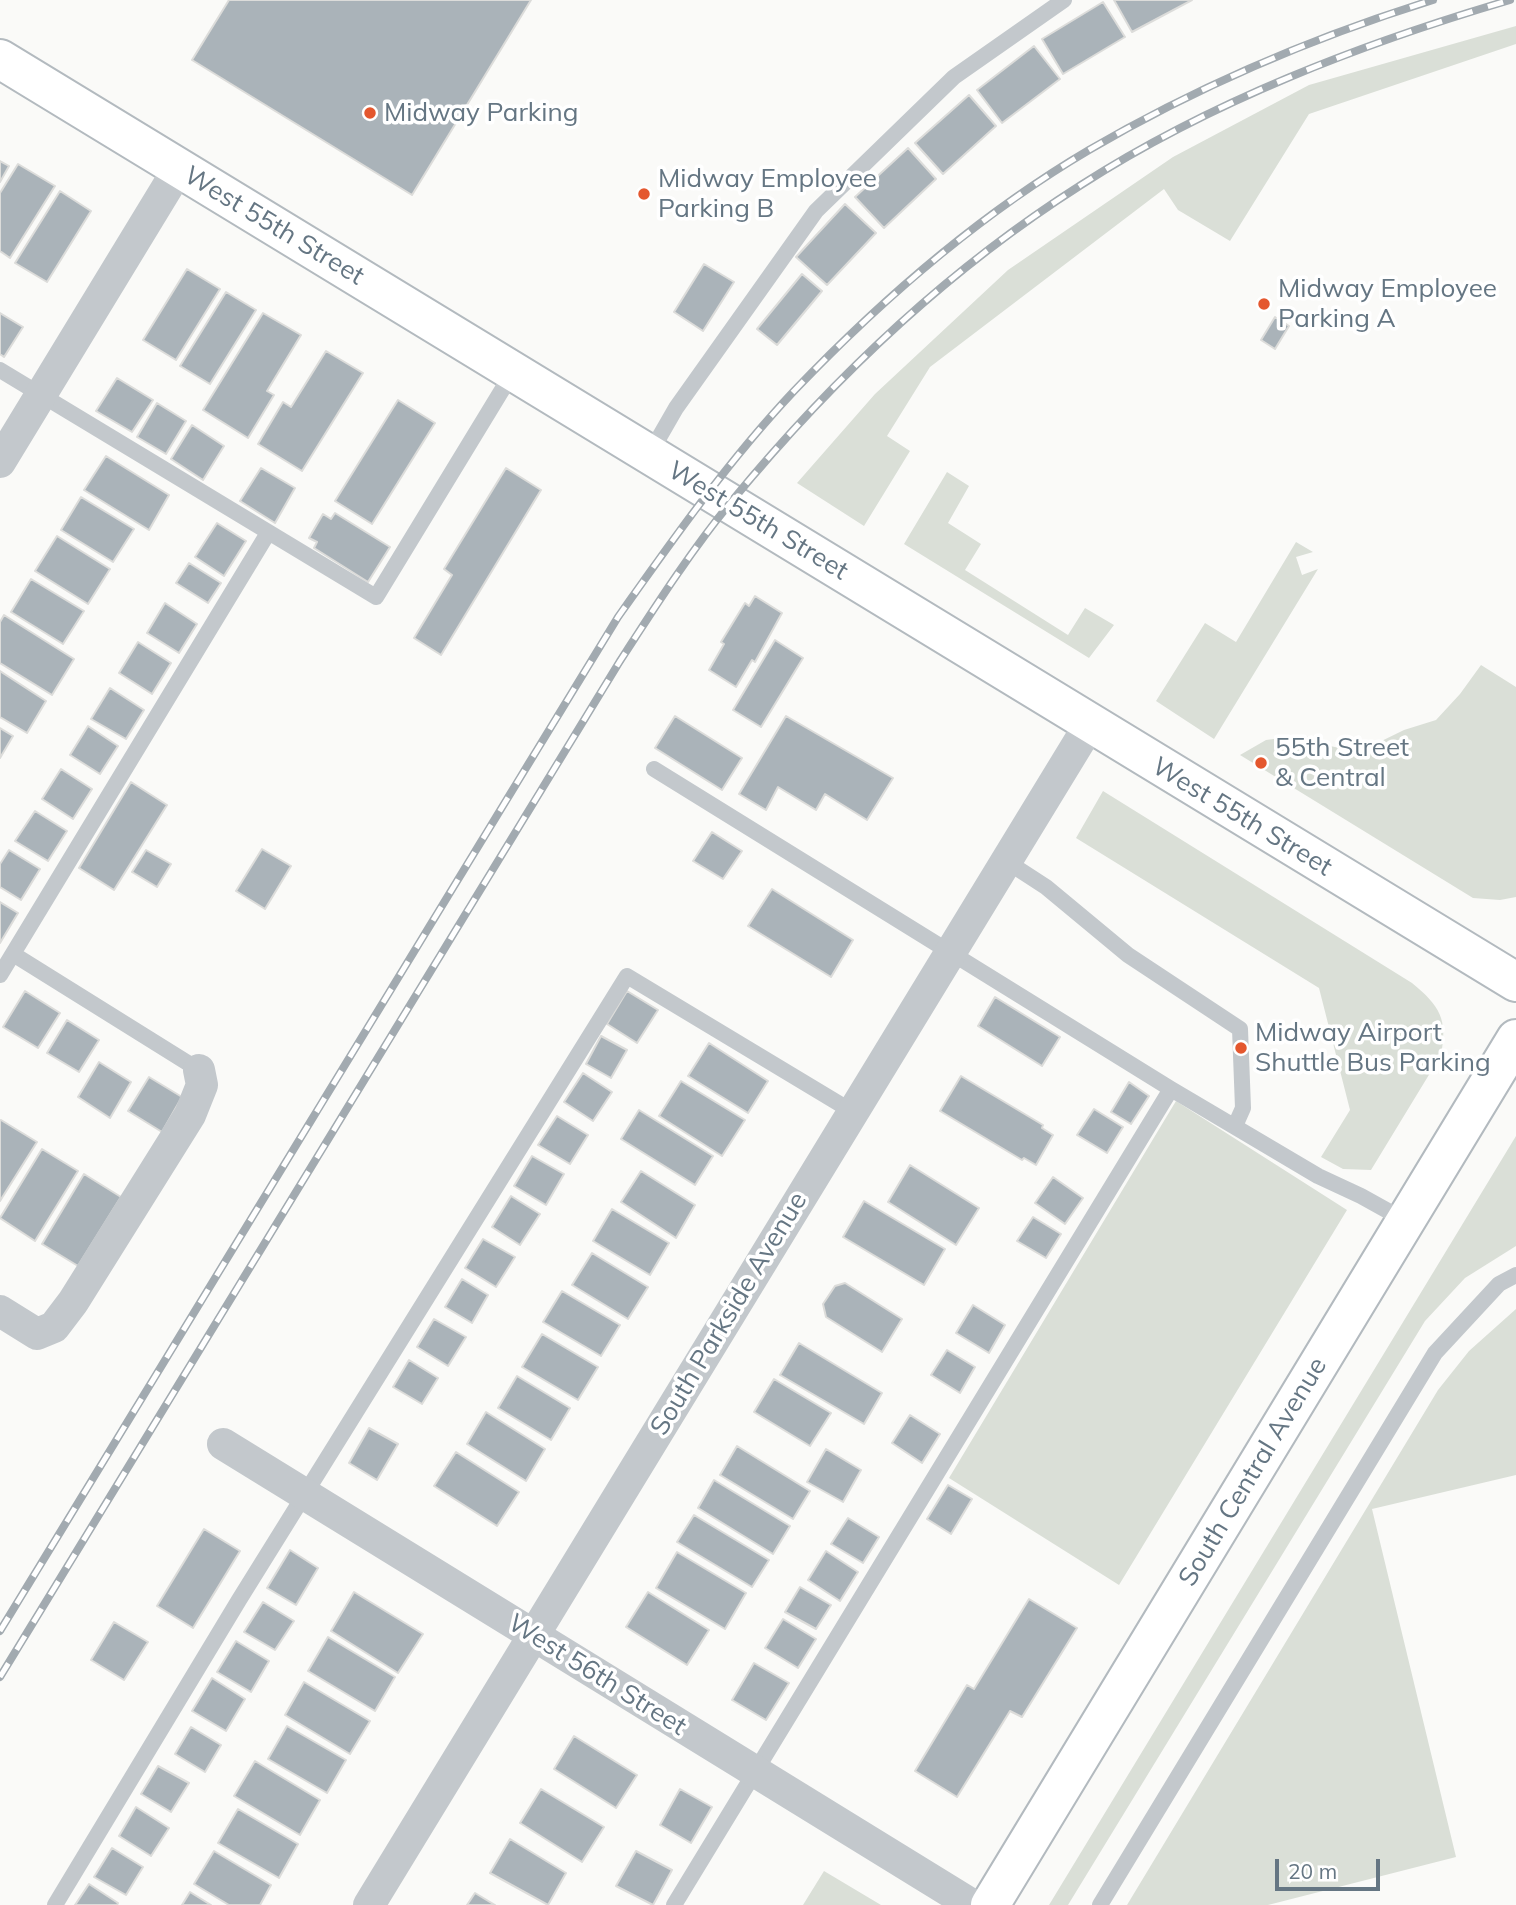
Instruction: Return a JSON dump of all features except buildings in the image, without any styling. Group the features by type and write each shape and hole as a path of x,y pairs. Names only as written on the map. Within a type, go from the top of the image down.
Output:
{"main road":[{"name":"West 55th Street","path":"0,59 1516,982"},
{"name":"South Central Avenue","path":"990,1905 1516,1039"}],"street":[{"path":"0,462 179,168"},
{"name":"South Parkside Avenue","path":"369,1905 1090,724"},
{"path":"0,1311 37,1334 54,1327 74,1302 190,1115 202,1085 199,1070"},
{"name":"West 56th Street","path":"223,1444 972,1905"}],"lane":[{"path":"649,455 676,408 816,211 954,77 1064,0"},
{"path":"0,369 376,597 513,372"},
{"path":"0,975 268,533"},
{"path":"654,769 1171,1089 1318,1176 1406,1221"},
{"path":"1006,861 1046,887 1128,955 1240,1029 1243,1108 1235,1126"},
{"path":"13,954 199,1070"},
{"path":"55,1905 304,1495 627,976 853,1112"},
{"path":"674,1905 1171,1089"},
{"path":"1100,1905 1435,1353 1499,1284 1516,1275"}],"shaded area":[{"path":"1516,26 1516,44 1309,114 1230,241 1178,210 1164,189 930,367 887,436 910,451 864,526 797,483 875,394 1008,270 1173,157 1309,85"},
{"path":"947,472 969,486 948,523 981,544 965,570 1068,635 1085,608 1114,625 1089,658 904,544"},
{"path":"1296,542 1313,552 1296,557 1302,575 1318,569 1214,739 1156,701 1205,623 1236,642"},
{"path":"1481,665 1516,687 1516,897 1500,900 1473,898 1240,755 1266,740 1304,735 1330,746 1359,752 1404,730 1436,720 1460,694"},
{"path":"1103,791 1412,983 1435,1006 1442,1022 1441,1055 1371,1170 1343,1169 1321,1157 1350,1110 1319,988 1076,838"},
{"path":"1176,1101 1347,1210 1119,1585 949,1478"},
{"path":"1516,1136 1516,1246 1465,1278 1425,1321 1068,1905 1049,1905"},
{"path":"1516,1309 1516,1475 1372,1509 1456,1857 1268,1905 1127,1905 1438,1390 1469,1351"},
{"path":"824,1871 881,1905 803,1905"}],"railway":[{"path":"0,1631 618,617 702,501 770,417 827,357 897,292 971,230 1049,175 1130,127 1257,65 1344,30 1433,0"},
{"path":"0,1677 620,661 701,540 809,413 894,329 984,253 1081,185 1131,155 1235,101 1289,78 1399,36 1510,0"}],"place":[{"name":"Midway Parking","path":"370,113"},
{"name":"Midway Employee Parking B","path":"644,194"},
{"name":"Midway Employee Parking A","path":"1264,304"},
{"name":"55th Street & Central","path":"1261,763"},
{"name":"Midway Airport Shuttle Bus Parking","path":"1241,1048"}]}
